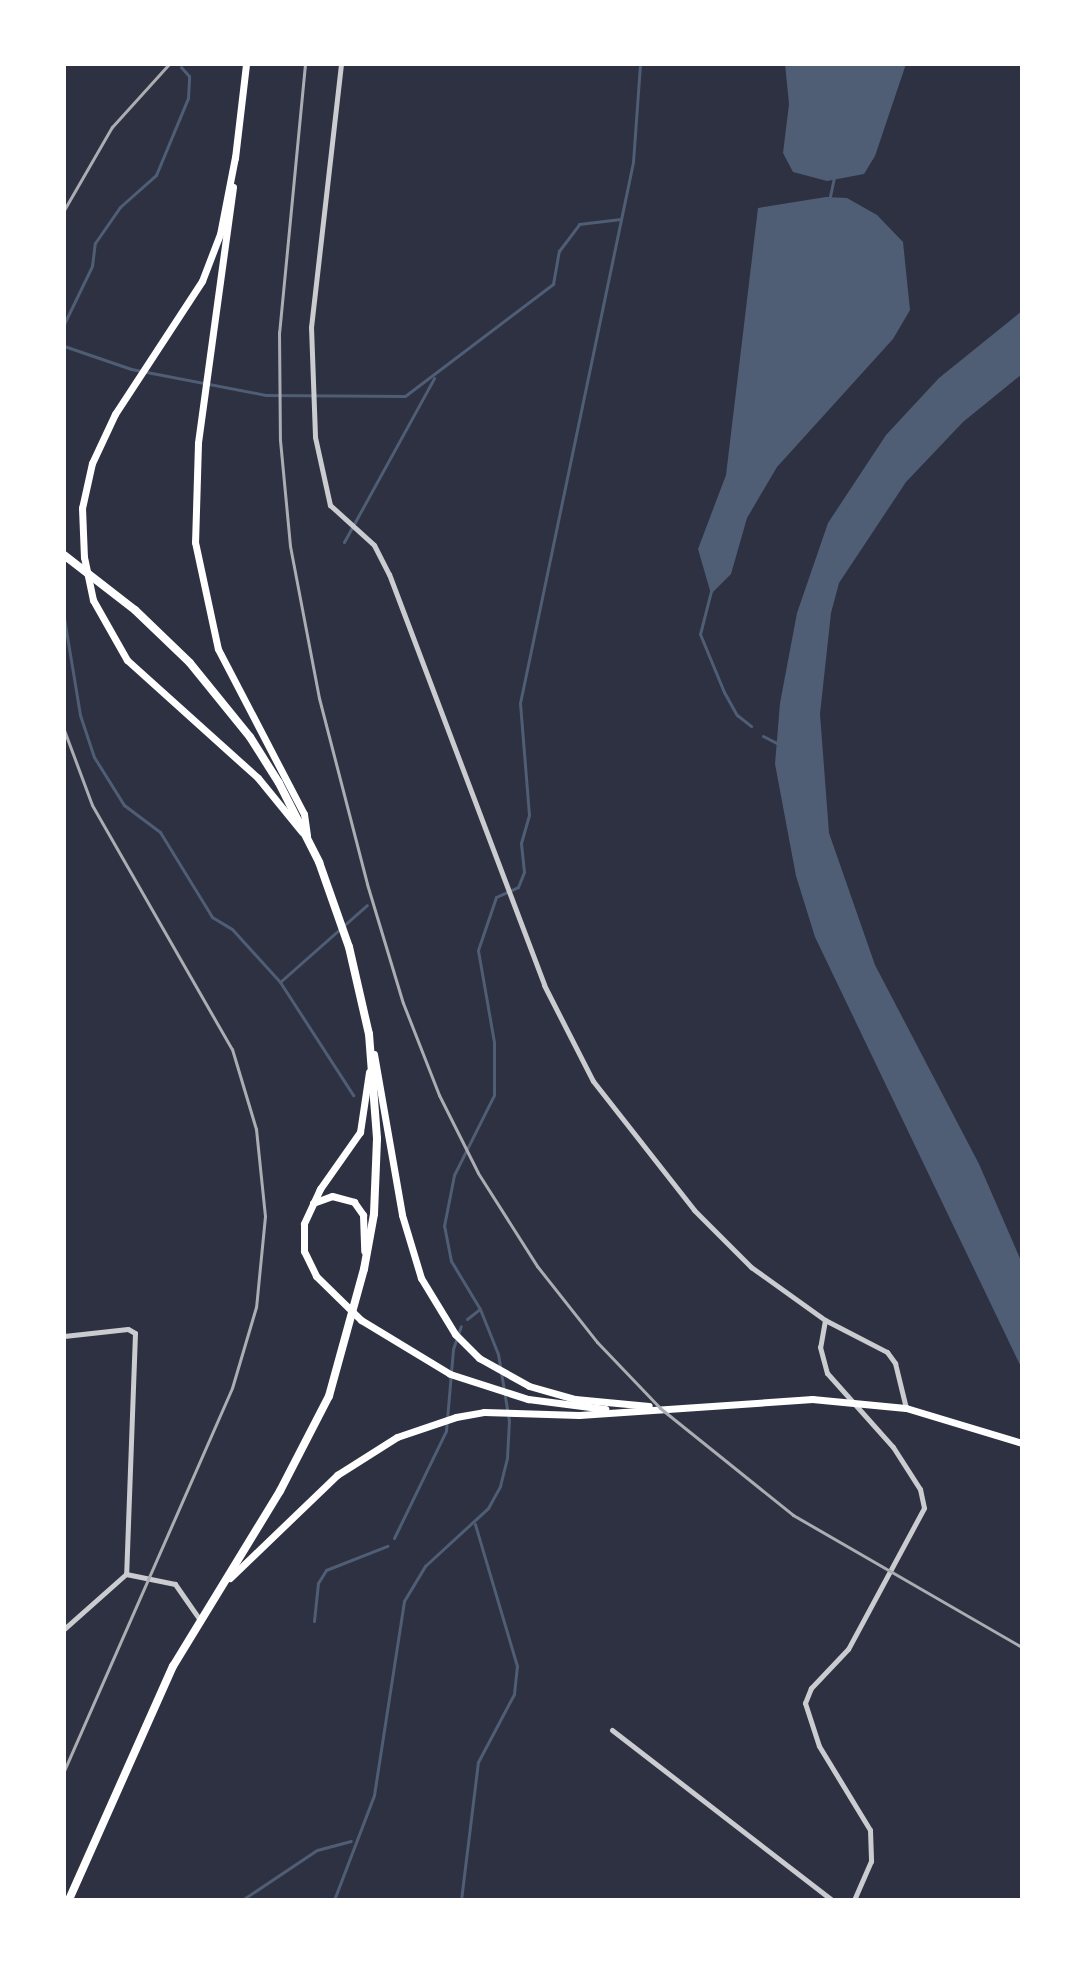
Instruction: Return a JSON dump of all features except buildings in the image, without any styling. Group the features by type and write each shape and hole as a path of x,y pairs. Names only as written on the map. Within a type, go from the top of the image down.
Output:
{"main road":[{"path":"246,64 194,509 207,613 229,673 304,814 308,838"},
{"path":"235,157 211,258 188,309 99,443 86,482 82,543 93,600 133,666 258,778 308,838"},
{"path":"64,555 135,610 190,663 250,737 308,838 341,921 369,1034 402,1215 421,1278 455,1334 504,1374 575,1399 667,1407"},
{"path":"369,1034 367,1105 360,1132 311,1204 303,1243 322,1285 382,1335 424,1361 471,1383 539,1401 598,1409 812,1399 878,1404 906,1408 1022,1443"},
{"path":"69,1900 142,1728 329,1396 364,1269 374,1214 377,1139 369,1034"},
{"path":"311,1204 339,1196 358,1206 364,1227 364,1269"},
{"path":"226,1583 280,1525 337,1475 418,1428 484,1412 579,1415 667,1407"}],"street":[{"path":"341,64 314,283 311,391 322,480 330,505 348,526 374,545 389,574 494,856 563,1028 608,1103 694,1210 751,1267 825,1320 887,1352 895,1363 906,1408"},
{"path":"825,1320 820,1347 827,1373 893,1447 920,1489 924,1508 848,1649 811,1688 805,1703 819,1746 870,1830 871,1861 854,1900"},
{"path":"64,1336 128,1329 135,1333 126,1574 64,1629"},
{"path":"126,1574 175,1584 201,1620"},
{"path":"612,1730 832,1900"}],"water":[{"path":"785,64 906,64 875,156 864,174 827,181 793,172 783,153 789,104"},
{"path":"826,197 847,198 877,215 903,242 910,310 893,339 777,467 747,518 731,574 711,594 698,549 726,475 758,208"},
{"path":"1022,311 1022,374 963,422 906,482 839,583 831,613 820,714 829,833 875,965 979,1164 1022,1263 1022,1369 815,937 796,876 775,764 780,703 797,613 828,523 886,435 939,378"}],"waterway":[{"path":"334,1900 374,1795 404,1601 425,1566 488,1508 500,1486 507,1458 509,1421 498,1354 480,1309 451,1261 444,1226 454,1175 494,1095 494,1042 478,950 496,897 518,887 524,872 521,843 529,815 520,703 633,162 640,64"},
{"path":"64,324 92,266 95,243 120,207 156,175 188,98 189,76 181,67"},
{"path":"829,201 834,177"},
{"path":"64,346 131,369 266,395 405,396 553,284 559,251 579,224 621,219"},
{"path":"344,542 434,378"},
{"path":"711,591 700,634 724,692 737,715 751,726"},
{"path":"64,618 80,715 94,757 124,805 160,832 212,917 232,929 280,982 353,1095"},
{"path":"763,736 781,745"},
{"path":"280,982 367,905"},
{"path":"467,1319 480,1309"},
{"path":"394,1538 446,1431 453,1349 461,1326"},
{"path":"461,1900 478,1762 514,1694 517,1666 475,1524"},
{"path":"314,1621 318,1583 326,1570 387,1546"},
{"path":"242,1900 317,1850 351,1841"}],"railway":[{"path":"64,210 112,127 169,64"},
{"path":"305,64 279,332 280,440 290,546 319,698 367,884 403,1003 439,1095 478,1173 537,1266 597,1342 660,1408 793,1515 1022,1647"},
{"path":"64,730 92,805 232,1049 256,1129 265,1216 256,1307 232,1388 64,1770"}]}
